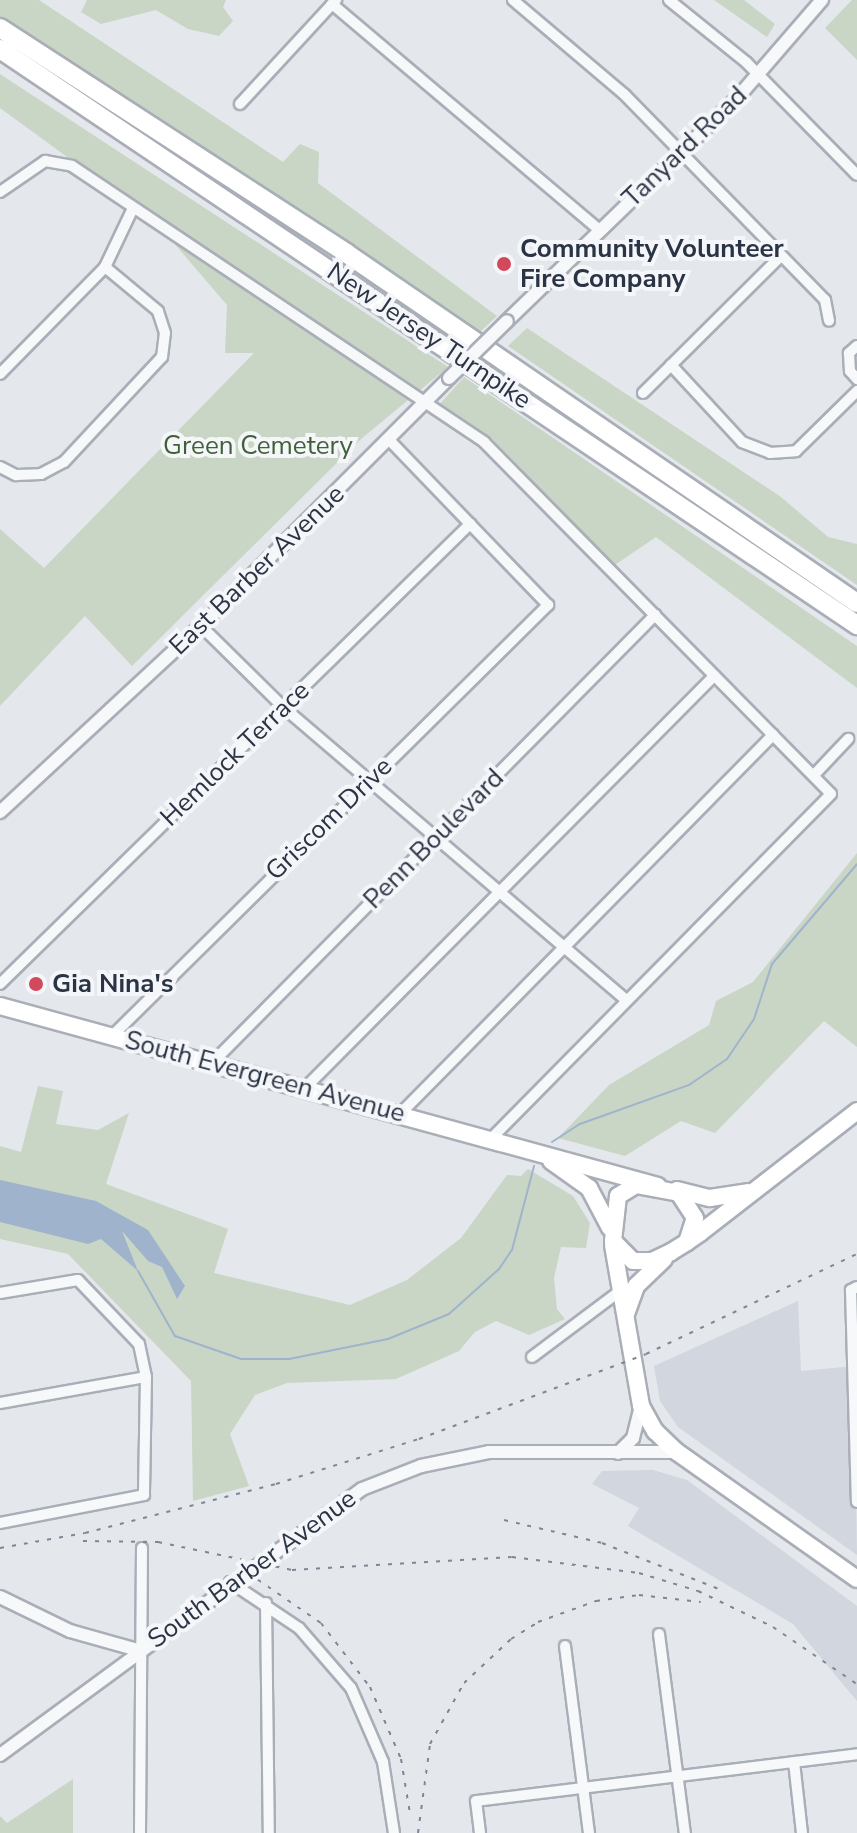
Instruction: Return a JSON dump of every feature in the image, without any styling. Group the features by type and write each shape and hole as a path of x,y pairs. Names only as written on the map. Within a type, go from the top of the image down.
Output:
{"highway":[{"name":"New Jersey Turnpike","path":"0,28 346,253 857,603"},
{"name":"New Jersey Turnpike","path":"0,49 857,625"}],"main road":[{"name":"South Evergreen Avenue","path":"0,1006 664,1187 710,1198 753,1190"},
{"path":"625,1321 636,1286 671,1252 857,1111"},
{"name":"South Evergreen Avenue","path":"529,1150 581,1180 597,1197 612,1238 641,1406 655,1431 677,1452 857,1578"},
{"path":"671,1252 639,1263 623,1256 612,1238 621,1192 630,1186 664,1187 684,1196 694,1211 694,1228 687,1242"}],"street":[{"path":"513,0 624,94 682,152 825,300 829,321"},
{"path":"669,0 758,76 857,175"},
{"name":"Tanyard Road","path":"507,321 758,76 822,0"},
{"path":"240,104 334,2 599,230"},
{"path":"0,192 53,160 72,166 484,442 831,794 489,1141"},
{"path":"0,374 105,267 133,208"},
{"path":"643,393 781,256"},
{"path":"0,467 16,475 41,474 64,462 162,357 165,333 158,311 105,267"},
{"name":"East Barber Avenue","path":"0,812 201,626 507,321"},
{"path":"857,346 849,353 850,371 857,379"},
{"path":"671,365 742,442 770,453 796,451 857,391"},
{"path":"389,440 470,524"},
{"name":"Griscom Drive","path":"113,1035 548,605 470,524"},
{"name":"Hemlock Terrace","path":"0,984 470,524"},
{"name":"Penn Boulevard","path":"213,1062 655,615"},
{"path":"201,626 283,707 626,1000"},
{"path":"305,1088 714,676"},
{"path":"400,1114 773,735"},
{"path":"814,775 848,739"},
{"path":"0,1293 78,1280 139,1344 146,1377 144,1495 0,1523"},
{"path":"854,1289 857,1502"},
{"path":"532,1357 620,1291"},
{"path":"0,1403 146,1377"},
{"path":"618,1453 633,1438 641,1406"},
{"name":"South Barber Avenue","path":"0,1755 328,1511 398,1473 489,1452 677,1452"},
{"path":"140,1833 142,1548"},
{"path":"230,1582 266,1603 309,1637 364,1710 389,1785 394,1833"},
{"path":"0,1597 70,1631 141,1651"},
{"path":"266,1603 269,1833"},
{"path":"659,1634 685,1833"},
{"path":"565,1646 589,1833"},
{"path":"480,1833 476,1801 857,1754"},
{"path":"794,1762 802,1833"}],"shaded area":[{"path":"798,1301 801,1371 854,1366 857,1555 678,1427 660,1401 654,1366"},
{"path":"653,1470 687,1480 857,1606 857,1701 793,1624 628,1526 639,1508 592,1484 602,1471"}],"green space":[{"path":"0,0 39,0 283,162 300,144 319,152 318,183 497,316 478,334 0,19"},
{"path":"87,0 226,0 223,7 233,21 219,36 188,29 156,10 101,24 81,12"},
{"path":"714,0 744,0 775,24 767,37"},
{"path":"852,0 857,0 857,60 825,28"},
{"name":"Green Cemetery","path":"0,74 448,367 361,439 132,666 85,616 0,706 0,529 44,568 254,353 225,353 227,305 155,221 0,108"},
{"path":"527,328 781,497 828,537 857,544 857,585 508,346"},
{"path":"464,377 857,646 857,688 656,537 615,565 493,440 440,404"},
{"path":"857,853 857,1047 824,1021 715,1133 681,1121 625,1156 558,1138 609,1085 709,1025 716,1001 753,982"},
{"path":"38,1086 63,1091 56,1124 98,1130 129,1113 106,1184 228,1229 214,1273 350,1305 407,1280 461,1238 507,1175 521,1176 528,1169 573,1196 590,1223 586,1248 561,1247 554,1278 557,1309 565,1319 529,1335 496,1321 475,1332 459,1351 396,1379 287,1383 255,1395 230,1434 249,1486 193,1501 191,1381 68,1254 0,1239 0,1146 21,1152"},
{"path":"73,1779 73,1833 0,1833 0,1816 7,1823"}],"water":[{"path":"0,1180 96,1201 148,1230 185,1286 177,1299 162,1267 148,1261 122,1231 138,1271 101,1239 88,1244 0,1222"}],"waterway":[{"path":"552,1142 580,1124 689,1085 727,1059 754,1019 772,964 857,864"},
{"path":"138,1271 175,1336 241,1359 289,1359 388,1339 449,1314 499,1269 512,1250 534,1166"}],"railway":[{"path":"0,1548 85,1533 276,1484 419,1439 646,1354 857,1254"},
{"path":"504,1520 602,1543 724,1591"},
{"path":"83,1541 158,1542 292,1570 512,1557 639,1573 698,1591 773,1627 857,1684"},
{"path":"238,1566 321,1623 370,1687 401,1759 410,1814"},
{"path":"418,1833 430,1744 464,1683 511,1639 538,1622 596,1601 639,1595 701,1602"}],"place":[{"name":"Community Volunteer Fire Company","path":"504,264"},
{"name":"Gia Nina's","path":"36,984"}]}
